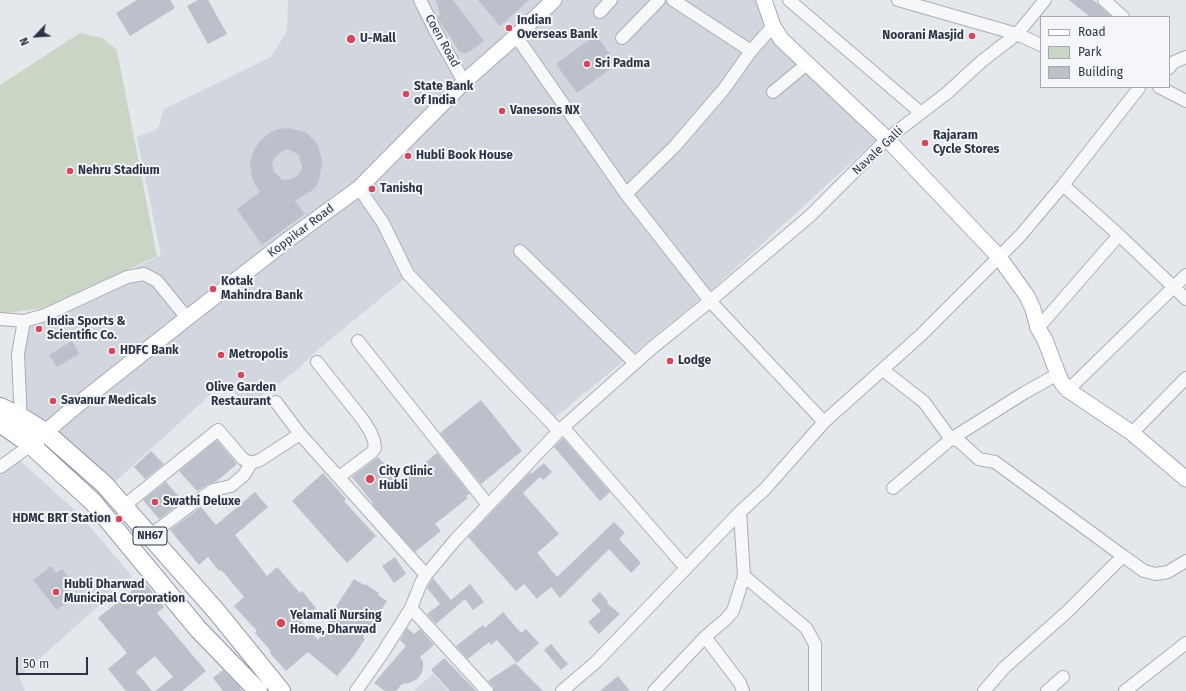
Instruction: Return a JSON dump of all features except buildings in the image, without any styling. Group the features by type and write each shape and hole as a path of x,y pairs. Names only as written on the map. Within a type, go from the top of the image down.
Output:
{"highway":[{"name":"NH67","path":"0,407 21,417 45,432 104,484 217,612 281,691"},
{"name":"NH67","path":"0,423 26,441 93,502 198,628 258,691"}],"main road":[{"name":"Koppikar Road","path":"26,441 45,432 187,318 289,239 359,188 464,82 554,0"},
{"path":"768,3 773,26 781,39 887,139 999,257 1027,296 1033,308 1038,328 1045,340 1058,374 1062,383 1068,390 1132,433 1186,479"}],"street":[{"name":"Coen Road","path":"420,0 464,82"},
{"path":"600,12 611,0"},
{"path":"622,38 658,0"},
{"path":"673,0 751,51"},
{"path":"789,0 922,113"},
{"path":"898,0 1017,34 1040,45"},
{"name":"Navale Galli","path":"356,691 382,654 411,608 421,583 426,576 456,539 561,429 635,363 811,215 887,139 947,93 982,61 1017,34 1045,0"},
{"path":"1104,0 1122,16"},
{"path":"626,194 675,146 724,89 751,51 773,26"},
{"path":"516,36 626,194 710,301 824,422"},
{"path":"1171,63 1186,57"},
{"path":"773,92 808,63"},
{"path":"562,691 596,662 764,489 824,422 921,335 1020,236 1063,185 1139,88"},
{"path":"1160,88 1186,100"},
{"path":"1063,185 1119,235 1186,299"},
{"path":"359,188 383,223 408,274 561,429 686,568"},
{"path":"1038,328 1119,235"},
{"path":"520,251 635,363"},
{"path":"0,319 24,321 45,315 127,278 144,274 157,281 187,318"},
{"path":"1068,390 1186,275"},
{"path":"0,467 26,441 21,417 18,354 24,321"},
{"path":"358,341 488,505"},
{"path":"317,362 362,420 371,433 374,441 375,448 371,453 339,477"},
{"path":"883,370 924,402 951,439 959,441 979,459 995,462 1144,572 1156,574 1168,572 1186,560"},
{"path":"893,488 951,439 1024,393 1058,374"},
{"path":"1132,433 1186,378"},
{"path":"276,402 300,434 426,576"},
{"path":"124,506 218,430 243,459 251,463"},
{"path":"150,536 213,490 231,486 244,475 251,463 260,460 300,434"},
{"path":"654,691 705,637 733,611 744,576 740,512"},
{"path":"984,691 1005,667 1068,611 1123,556"},
{"path":"744,576 806,628 815,644 815,691"},
{"path":"411,608 487,691"},
{"path":"705,637 740,683 743,691"},
{"path":"1126,691 1186,643"},
{"path":"1047,691 1063,676"}],"shaded area":[{"path":"288,0 762,0 767,13 878,138 715,287 554,418 414,271 321,347 298,369 248,406 224,382 115,482 57,438 22,405 22,356 32,315 105,283 161,255 137,137 158,129 164,109 271,57 287,31"},
{"path":"16,457 78,513 132,576 19,677 25,691 0,691 0,471"},
{"path":"433,674 448,691 414,691"}],"green space":[{"name":"Nehru Stadium","path":"80,33 102,38 117,50 157,256 50,307 0,314 0,85"}],"place":[{"name":"Indian Overseas Bank","path":"509,28"},
{"name":"Noorani Masjid","path":"972,36"},
{"name":"U-Mall","path":"351,39"},
{"name":"Sri Padma","path":"587,64"},
{"name":"State Bank of India","path":"406,94"},
{"name":"Vanesons NX","path":"502,111"},
{"name":"Rajaram Cycle Stores","path":"925,143"},
{"name":"Hubli Book House","path":"408,156"},
{"name":"Nehru Stadium","path":"70,171"},
{"name":"Tanishq","path":"372,189"},
{"name":"Kotak Mahindra Bank","path":"213,289"},
{"name":"India Sports & Scientific Co.","path":"39,329"},
{"name":"HDFC Bank","path":"112,351"},
{"name":"Metropolis","path":"221,355"},
{"name":"Lodge","path":"670,361"},
{"name":"Olive Garden Restaurant","path":"241,375"},
{"name":"Savanur Medicals","path":"53,401"},
{"name":"City Clinic Hubli","path":"370,479"},
{"name":"Swathi Deluxe","path":"155,502"},
{"name":"HDMC BRT Station","path":"119,519"},
{"name":"Hubli Dharwad Municipal Corporation","path":"56,592"},
{"name":"Yelamali Nursing Home, Dharwad","path":"281,623"}]}
